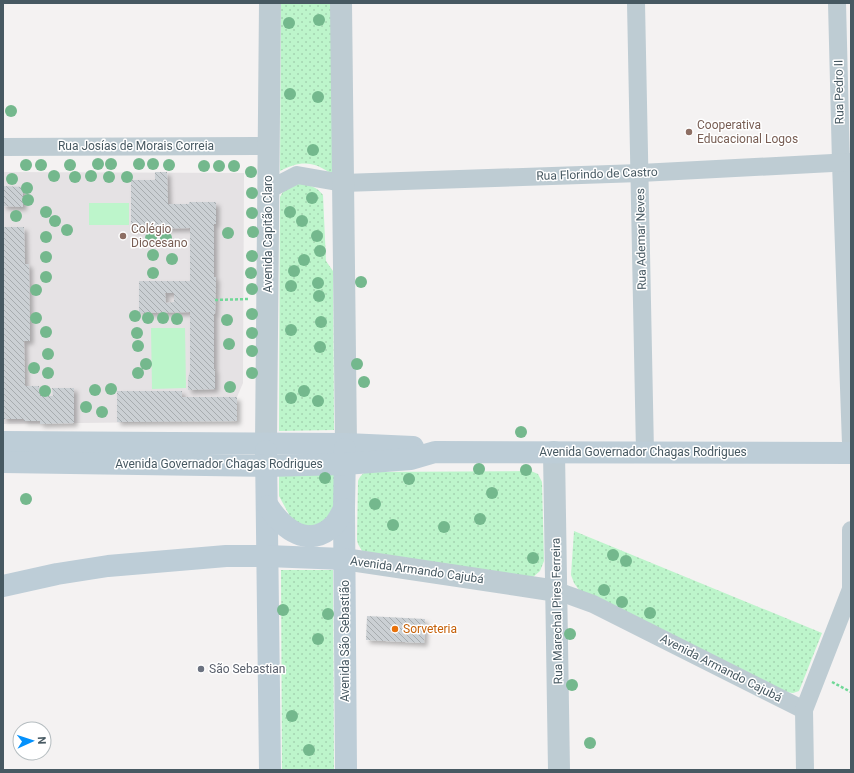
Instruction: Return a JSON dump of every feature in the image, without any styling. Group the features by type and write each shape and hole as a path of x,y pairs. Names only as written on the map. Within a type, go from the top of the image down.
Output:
{"main road":[{"name":"Avenida Governador Chagas Rodrigues","path":"3,442 266,443 345,454"},
{"name":"Avenida Capitão Claro","path":"266,443 266,466"},
{"name":"Avenida Governador Chagas Rodrigues","path":"3,462 266,466 345,454 425,448 435,452 851,453"},
{"name":"Avenida São Sebastião","path":"345,454 344,559 346,770"},
{"path":"266,466 268,506 267,556 270,770"},
{"path":"268,506 276,518 286,528 299,534 311,537 323,534 335,524 344,509"},
{"name":"Avenida Armando Cajubá","path":"3,586 57,574 108,566 226,556 344,559"}],"street":[{"name":"Avenida Capitão Claro","path":"266,443 270,3"},
{"path":"341,3 345,454"},
{"name":"Rua Ademar Neves","path":"636,3 645,452"},
{"name":"Rua Pedro II","path":"837,3 846,163 851,444"},
{"name":"Rua Josías de Morais Correia","path":"3,147 268,146"},
{"name":"Rua Florindo de Castro","path":"268,190 297,175 343,183 640,173 846,163"},
{"name":"Rua Marechal Pires Ferreira","path":"554,452 559,770"},
{"path":"805,770 804,710 851,589 851,530"},
{"name":"Avenida Armando Cajubá","path":"344,559 556,591 593,604 804,710"}],"path":[{"path":"216,300 268,299"}],"shaded area":[{"name":"Colégio Diocesano","path":"3,172 244,173 243,383 237,397 237,421 3,424"}],"green space":[{"path":"281,3 332,3 333,175 320,167 307,164 294,165 280,171"},
{"path":"298,183 312,186 323,195 326,261 333,271 334,430 279,431 280,197 284,190"},
{"path":"89,203 129,203 129,225 89,225"},
{"path":"151,328 185,328 186,388 152,389"},
{"path":"336,471 334,509 327,522 305,527 292,520 279,496 279,473"},
{"path":"531,471 538,474 542,482 544,561 540,571 532,578 362,551 358,544 358,481 361,475 366,472"},
{"path":"574,531 822,633 799,691 793,693 786,692 579,590 571,575"},
{"path":"281,570 333,570 334,770 282,770"}],"building":[{"path":"155,172 167,172 168,204 216,202 216,224 214,224 214,277 216,277 214,314 215,389 188,390 188,378 190,371 190,312 139,313 139,281 190,281 190,228 131,229 131,180 155,180","holes":["165,293 174,293 174,302 166,303"]},
{"path":"3,186 23,187 23,207 3,206"},
{"path":"3,227 24,227 25,264 29,264 30,341 24,341 25,386 39,386 40,396 53,396 52,388 74,388 74,423 40,424 40,421 3,419"},
{"path":"117,391 182,391 182,397 237,397 237,421 117,422"},
{"name":"Sorveteria","path":"367,616 425,619 424,643 366,640"}],"place":[{"name":"Cooperativa Educacional Logos","path":"689,132"},
{"name":"Colégio Diocesano","path":"123,236"},
{"name":"Sorveteria","path":"395,629"},
{"name":"São Sebastian","path":"201,669"}]}
